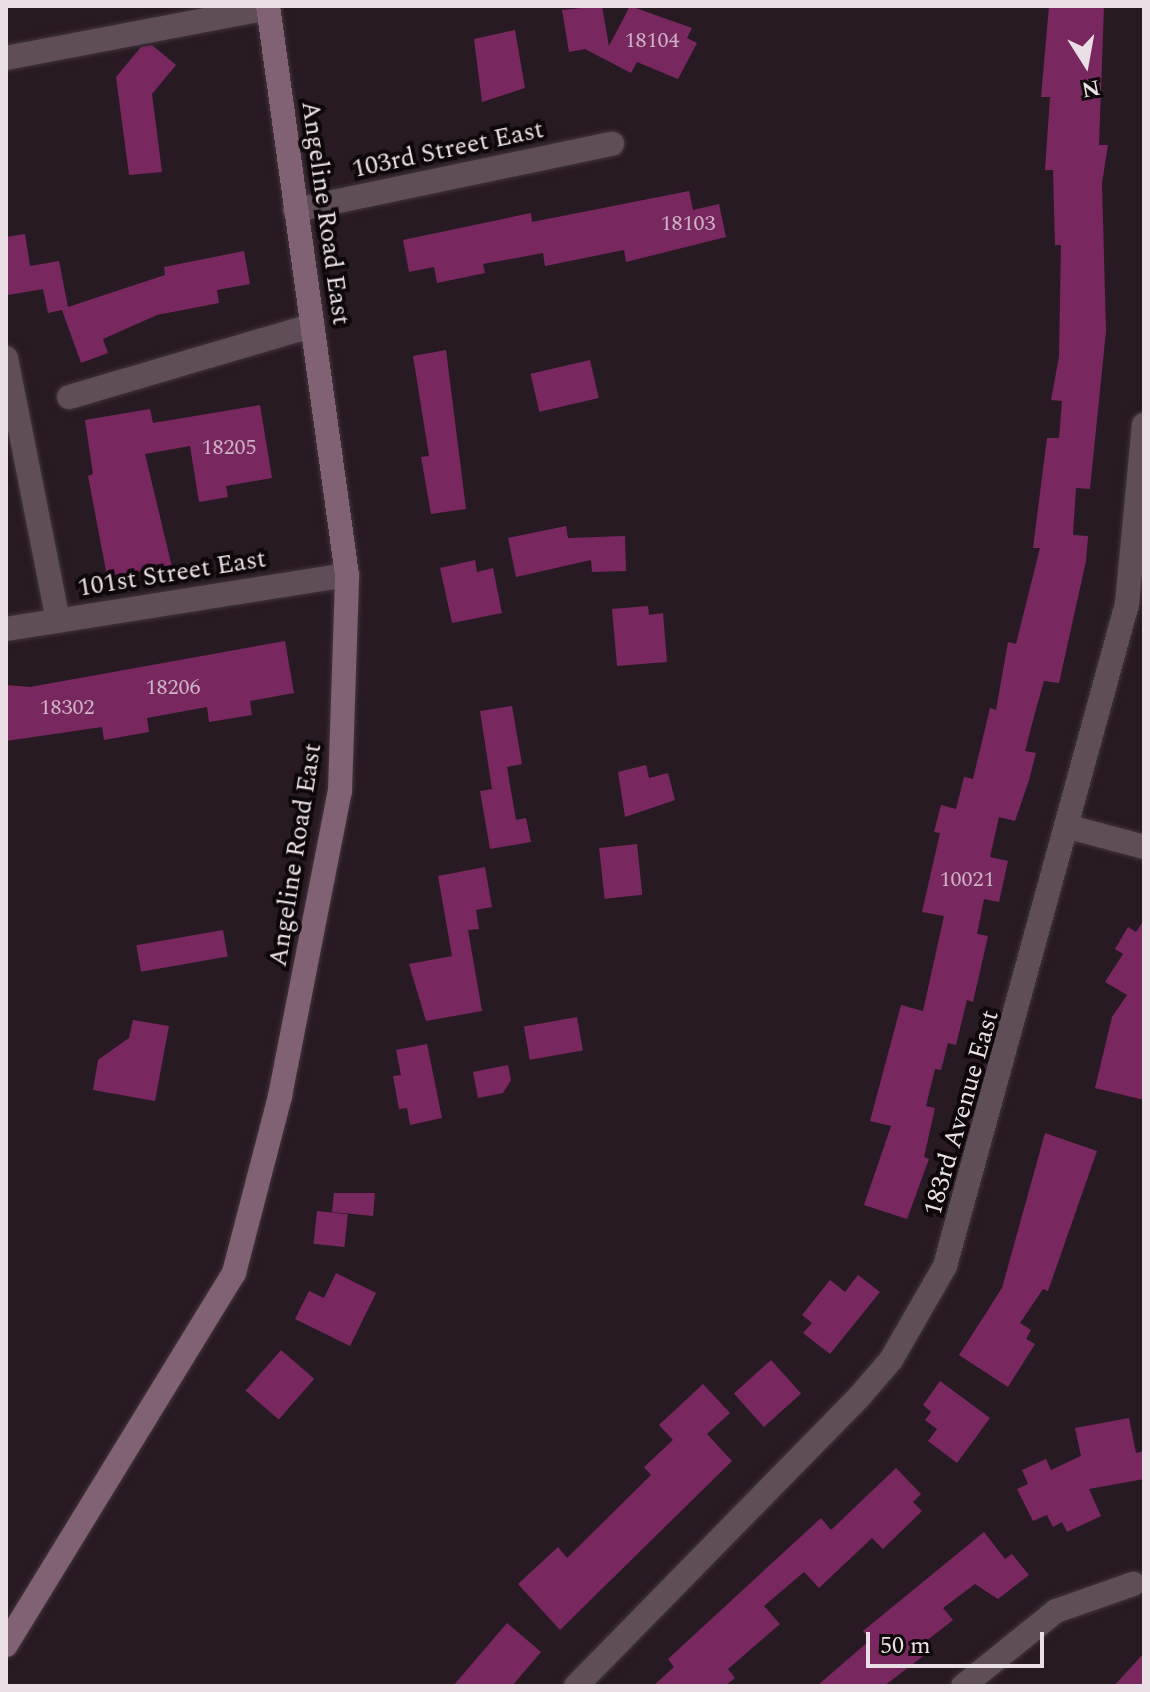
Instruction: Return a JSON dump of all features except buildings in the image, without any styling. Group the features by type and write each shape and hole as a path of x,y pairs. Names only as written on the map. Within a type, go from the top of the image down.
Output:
{"street":[{"path":"6,58 268,7"},
{"name":"Angeline Road East","path":"6,1645 214,1310 246,1239 340,791 347,575 268,7"},
{"name":"103rd Street East","path":"295,210 612,144"},
{"path":"69,397 313,325"},
{"path":"7,358 58,620"},
{"name":"183rd Avenue East","path":"576,1686 859,1397 922,1312 964,1215 1127,604 1144,425"},
{"name":"101st Street East","path":"6,629 347,575"},
{"path":"1069,827 1144,847"},
{"path":"963,1686 1056,1611 1133,1584"}]}
